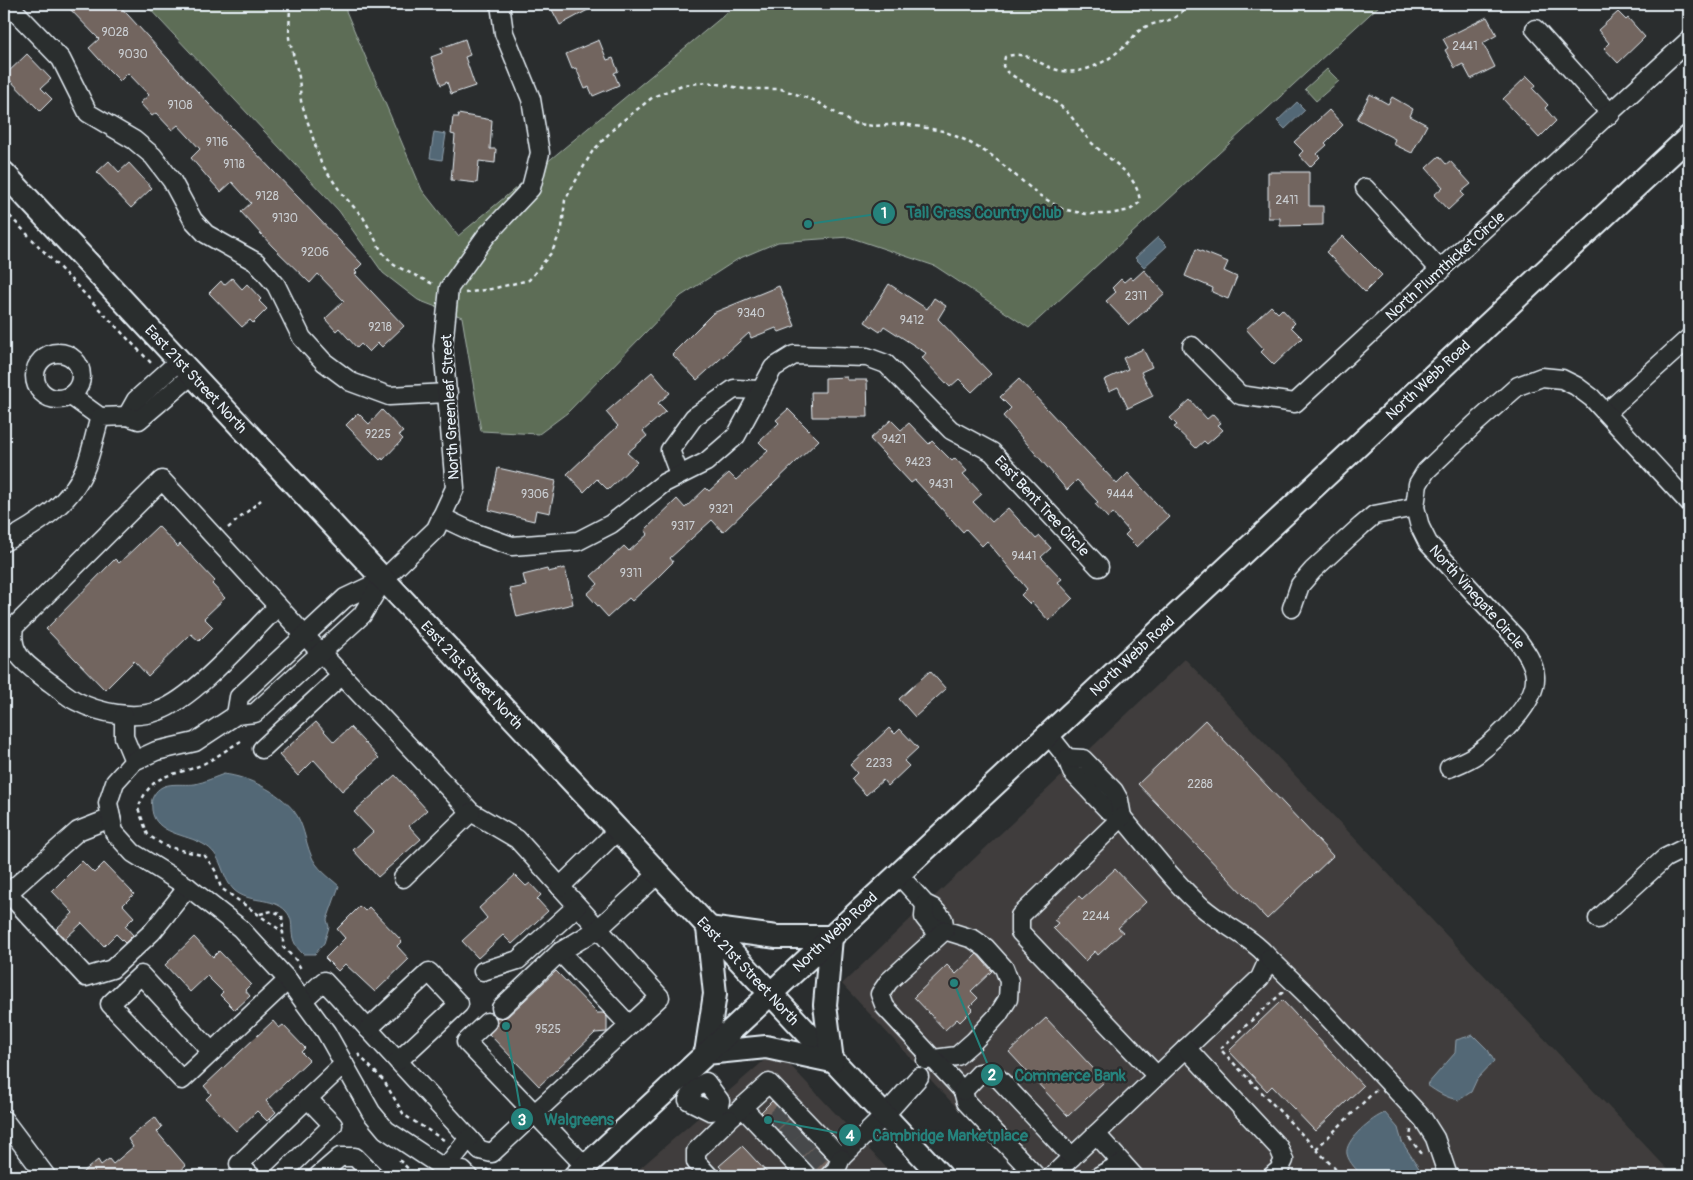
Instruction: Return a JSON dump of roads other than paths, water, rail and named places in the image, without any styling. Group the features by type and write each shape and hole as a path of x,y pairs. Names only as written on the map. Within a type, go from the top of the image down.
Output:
{"main road":[{"name":"North Webb Road","path":"580,1171 690,1081 706,1053 1689,137"},
{"name":"East 21st Street North","path":"4,173 178,371 383,580 941,1176"},
{"path":"708,928 777,937 831,937 825,1005 832,1061 762,1046 706,1053 715,994 708,928"}],"street":[{"path":"8,4 60,60 88,113 134,140 153,156 172,180 193,220 206,234 256,262 276,285 302,338 324,362 351,382 389,396 448,393"},
{"name":"North Greenleaf Street","path":"383,580 436,529 455,488 443,346 449,288 486,236 531,188 540,153 531,99 504,33 500,4"},
{"path":"1535,29 1611,114"},
{"name":"North Plumthicket Circle","path":"1192,346 1240,395 1295,403 1688,45"},
{"path":"1365,188 1441,271"},
{"path":"1607,412 1689,338"},
{"name":"East Bent Tree Circle","path":"441,517 475,533 512,546 578,541 612,524 664,483 706,462 736,436 773,368 794,355 867,357 886,364 951,430 992,452 1099,568"},
{"path":"127,416 132,404 178,371"},
{"path":"71,396 100,418 127,416 139,420 146,417 178,371"},
{"name":"North Vinegate Circle","path":"1449,768 1476,755 1520,713 1533,692 1535,674 1527,654 1516,638 1428,543 1420,527 1415,507 1418,484 1426,471 1518,386 1529,380 1542,377 1562,379 1576,386 1607,412 1689,503"},
{"path":"679,474 670,450 694,417 734,389 762,390"},
{"path":"4,542 51,513 74,488 86,466 100,418"},
{"path":"278,606 185,697 157,712 124,715 76,701 24,662 16,652 12,639 14,628 162,480 305,635 320,652 471,812 517,840 660,997 492,1153 464,1144 398,1061 324,982 303,1000"},
{"path":"1292,608 1300,585 1313,570 1361,526 1374,516 1415,507"},
{"path":"236,715 239,697 345,598 383,580"},
{"path":"383,580 362,615 254,713 236,715 195,742 156,751 134,761 115,782 108,804 114,832 133,853 188,887 240,928 288,980 326,1032 349,1057 371,1112 386,1130 443,1174 463,1171 468,1176"},
{"path":"262,749 342,675"},
{"path":"124,715 124,737 134,761"},
{"path":"1048,734 1068,758 1072,772 1107,809 1122,817 1201,906 1226,926 1250,939 1310,998 1423,1119 1435,1138 1448,1176"},
{"path":"403,878 471,812"},
{"path":"1122,817 1020,916 1020,932 1157,1076"},
{"path":"111,818 78,831 8,893 86,977 112,969 152,932 188,887"},
{"path":"560,887 617,831"},
{"path":"1598,919 1665,858 1689,846"},
{"path":"501,1008 560,952 598,929 658,874"},
{"path":"898,874 925,904 933,908 943,919 945,930"},
{"path":"483,971 518,960 577,906"},
{"path":"936,1061 957,1056 998,1015 1008,998 1009,981 1004,968 986,948 973,939 945,930"},
{"path":"945,930 889,981 880,994 885,1007 963,1091 966,1102 1036,1176"},
{"path":"560,952 629,1025"},
{"path":"1052,1176 1260,978 1269,958"},
{"path":"368,1029 429,972 459,1004 398,1061"},
{"path":"212,1052 141,975 110,1004 182,1080 212,1052 288,980"},
{"path":"487,1022 466,1042 534,1115 580,1171"},
{"path":"1186,1048 1279,1148 1284,1160 1279,1170 1272,1176"},
{"path":"251,1176 239,1164 308,1099 349,1057"},
{"path":"709,1176 696,1162 696,1151 723,1114 742,1107 769,1083 787,1108 825,1148 837,1170 919,1077 926,1080 932,1077 936,1070 936,1061"},
{"path":"963,1091 980,1073 990,1073 999,1079 1072,1158"},
{"path":"690,1081 706,1082 720,1101 723,1114"},
{"path":"280,1176 333,1125 308,1099"},
{"path":"742,1107 766,1127 806,1170"},
{"path":"4,1120 46,1176"},
{"path":"1096,1134 1134,1176"},
{"path":"443,1174 464,1144"},
{"path":"318,1176 340,1157 355,1156 374,1176"},
{"path":"1099,1176 1122,1163"}],"water":[{"path":"1297,102 1305,110 1285,129 1277,121"},
{"path":"434,132 446,134 442,160 430,158"},
{"path":"1158,237 1167,246 1144,267 1135,258"},
{"path":"224,774 243,778 262,786 280,797 294,811 300,821 313,860 339,886 327,920 329,927 324,943 315,954 303,954 297,948 292,936 291,921 286,911 274,903 246,897 234,890 215,854 210,849 203,844 165,829 154,818 152,800 160,788 170,785 195,784"},
{"path":"1473,1035 1488,1050 1494,1061 1477,1079 1471,1092 1459,1100 1446,1096 1427,1085 1455,1053 1456,1040"},
{"path":"1385,1113 1398,1128 1402,1142 1424,1176 1363,1176 1350,1160 1347,1148 1350,1142 1367,1124"}],"tunnel":[{"path":"770,1124 784,1111"},
{"path":"783,1138 797,1125"},
{"path":"795,1151 809,1138"},
{"path":"808,1165 822,1151"}],"place":[{"name":"Tall Grass Country Club","path":"808,224"},
{"name":"Commerce Bank","path":"954,983"},
{"name":"Walgreens","path":"506,1026"},
{"name":"Cambridge Marketplace","path":"768,1120"}]}
